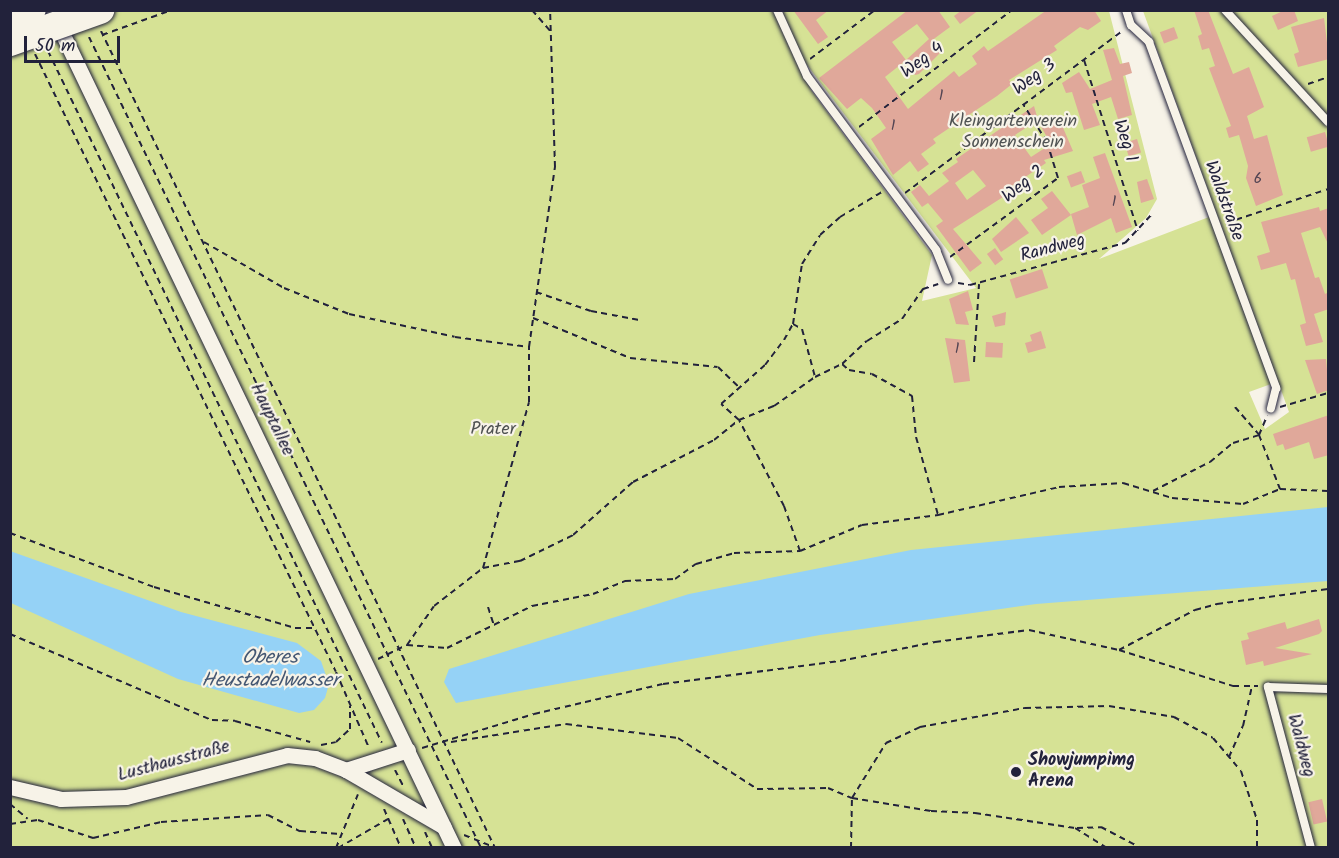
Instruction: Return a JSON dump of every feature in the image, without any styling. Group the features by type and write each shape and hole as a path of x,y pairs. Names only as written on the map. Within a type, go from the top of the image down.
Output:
{"highway":[{"path":"10,18 32,10"},
{"path":"22,48 97,24"}],"street":[{"name":"Hauptallee","path":"51,10 454,848"},
{"path":"346,770 408,750"},
{"name":"Lusthausstraße","path":"10,787 61,799 126,797 287,755 315,758 346,770 444,827"}],"lane":[{"path":"777,10 802,65 849,134 943,262 948,280"},
{"name":"Waldstraße","path":"1126,10 1131,25 1149,42 1276,388 1271,408"},
{"path":"1225,10 1329,122"},
{"path":"1268,687 1329,689"},
{"name":"Waldweg","path":"1268,687 1311,848"}],"path":[{"path":"97,24 172,10"},
{"path":"532,10 552,33"},
{"path":"483,568 529,402 529,347 555,167 550,10"},
{"path":"802,65 875,10"},
{"name":"Weg 4","path":"849,134 1012,10"},
{"path":"97,24 495,847"},
{"path":"97,24 388,654 481,848"},
{"name":"Weg 3","path":"898,199 1022,104 1131,25"},
{"path":"44,42 381,759"},
{"path":"22,48 350,704 381,759 414,810 432,848"},
{"name":"Weg 1","path":"1084,60 1138,231"},
{"path":"1296,87 1329,77"},
{"name":"Weg 2","path":"943,262 1058,178 1047,142 1022,104"},
{"path":"800,551 784,506 739,420 721,404 765,365 793,324 802,264 820,235 840,217 890,188"},
{"path":"1216,225 1329,189"},
{"name":"Randweg","path":"948,280 980,283 1125,243 1153,213"},
{"path":"203,241 285,288 349,314 455,337 529,347"},
{"path":"367,663 407,645 434,606 483,568 520,561 573,535 633,482 714,440 739,420 774,406 815,377 842,364 867,341 902,319 923,289 948,280"},
{"path":"974,362 980,283"},
{"path":"536,292 591,311 639,320"},
{"path":"533,318 630,358 718,367 741,388"},
{"path":"793,324 802,329 815,377"},
{"path":"842,364 849,370 872,374 912,396 916,437 938,515"},
{"path":"1152,491 1210,462 1233,443 1258,435 1271,408 1329,393"},
{"path":"1235,407 1258,435 1280,489"},
{"path":"407,645 447,648 532,606 593,594 624,581 675,579 696,564 734,553 800,551 862,525 938,515 1059,487 1123,483 1172,498 1243,504 1280,489 1329,491"},
{"path":"10,533 154,587 295,628 314,628"},
{"path":"1119,650 1195,610 1217,604 1329,589"},
{"path":"488,607 494,625"},
{"path":"408,750 432,746 534,714 663,684 840,661 934,642 1029,630 1119,650 1233,686 1268,687"},
{"path":"10,633 212,720 297,737 318,746 346,770"},
{"path":"1229,757 1243,726 1252,686"},
{"path":"318,746 336,742 350,729 350,704"},
{"path":"851,848 852,798 886,743 920,727 1025,708 1109,706 1174,717 1213,738 1241,771 1257,820 1257,848"},
{"path":"445,742 487,739 566,724 678,738 757,789 828,788 852,798 1075,828 1101,827 1141,848"},
{"path":"386,793 388,819 401,848"},
{"path":"386,793 416,848"},
{"path":"337,848 340,834 358,794"},
{"path":"10,804 28,819 93,838 161,822 268,815 300,831 340,834"},
{"path":"10,824 28,819"},
{"path":"337,848 388,819"},
{"path":"444,827 495,847"},
{"path":"1075,828 1107,848"}],"green space":[{"name":"Prater","path":"10,11 774,11 811,90 932,255 922,301 976,288 804,61 782,11 1109,11 1157,199 1146,218 1099,259 1209,217 1271,384 1249,392 1265,429 1289,412 1143,11 1328,11 1328,847 11,847"}],"water":[{"path":"1328,507 1328,581 1036,604 820,635 456,703 444,682 449,669 689,594 911,550"},
{"name":"Oberes Heustadelwasser","path":"10,551 181,612 297,643 321,661 329,684 325,698 314,710 299,713 178,679 11,603"}],"building":[{"path":"793,10 829,10 816,20 828,37 818,44"},
{"path":"908,10 938,10 950,27 931,41 940,53 919,74 915,75 905,61 885,77 908,109 954,71 959,77 977,64 972,56 984,46 988,51 1047,10 1094,10 1101,21 1088,30 1080,27 1054,46 1057,50 1009,80 1012,84 997,96 933,139 936,143 921,154 929,164 918,172 910,161 893,175 871,139 886,128 872,108 861,98 847,109 819,78","holes":["917,24 929,39 906,60 892,42"]},
{"path":"962,10 979,10 960,24 954,16"},
{"path":"1194,10 1208,10 1233,74 1249,67 1264,107 1247,116 1254,139 1267,135 1283,195 1256,206 1246,178 1248,166 1239,135 1229,138 1226,128 1231,126 1209,68 1215,66 1209,48 1202,50 1198,36 1202,34"},
{"path":"1285,10 1294,10 1298,21 1278,30 1272,16"},
{"path":"1324,18 1329,59 1298,67 1294,54 1299,52 1291,27"},
{"path":"1174,27 1178,38 1164,43 1160,32"},
{"path":"1114,48 1120,64 1129,62 1132,73 1123,76 1132,115 1118,119 1111,97 1092,104 1100,125 1084,130 1072,92 1066,93 1062,83 1079,72 1090,89 1112,80 1103,50"},
{"path":"1034,106 1038,120 1015,135 1031,157 1051,144 1040,125 1058,116 1073,151 1044,160 1046,163 1000,194 1003,197 953,229 982,263 970,272 936,226 943,221 928,203 922,207 911,192 920,185 929,196 949,181 942,173 958,162 956,159","holes":["973,170 986,186 967,200 955,183"]},
{"path":"1325,132 1328,147 1311,152 1307,137"},
{"path":"1137,139 1141,152 1129,156 1125,143"},
{"path":"1105,153 1132,227 1116,233 1111,218 1077,235 1071,214 1089,207 1082,185 1100,178 1093,157"},
{"path":"1081,171 1085,182 1071,187 1067,176"},
{"path":"1147,179 1154,199 1141,203 1137,182"},
{"path":"1052,191 1071,215 1042,235 1031,220 1048,208 1041,199"},
{"path":"1319,207 1320,211 1329,208 1329,246 1320,227 1301,233 1315,278 1319,277 1325,294 1329,292 1329,309 1314,314 1323,342 1306,346 1300,325 1306,323 1295,279 1291,280 1286,263 1261,270 1257,256 1270,252 1261,222"},
{"path":"1016,217 1029,233 1001,252 992,239"},
{"path":"995,248 1003,259 995,265 987,254"},
{"path":"1042,269 1048,288 1016,299 1010,280"},
{"path":"968,291 973,310 965,312 969,325 956,324 949,299"},
{"path":"1006,312 1005,325 995,327 992,316"},
{"path":"1041,331 1046,348 1028,353 1025,343 1032,341 1030,335"},
{"path":"945,338 965,340 970,381 954,383"},
{"path":"986,342 1003,343 1002,358 985,357"},
{"path":"1326,359 1329,390 1317,394 1305,360"},
{"path":"1329,415 1329,455 1314,459 1309,442 1285,450 1283,444 1277,446 1273,434"},
{"path":"1319,619 1322,631 1319,634 1275,648 1312,654 1264,666 1263,661 1246,665 1241,641 1249,639 1247,633 1285,622 1287,629"},
{"path":"1322,799 1327,821 1314,825 1308,802"}],"place":[{"name":"Showjumpimg Arena","path":"1016,772"}],"park label":[{"name":"Kleingartenverein Sonnenschein","path":"1013,133"}]}
